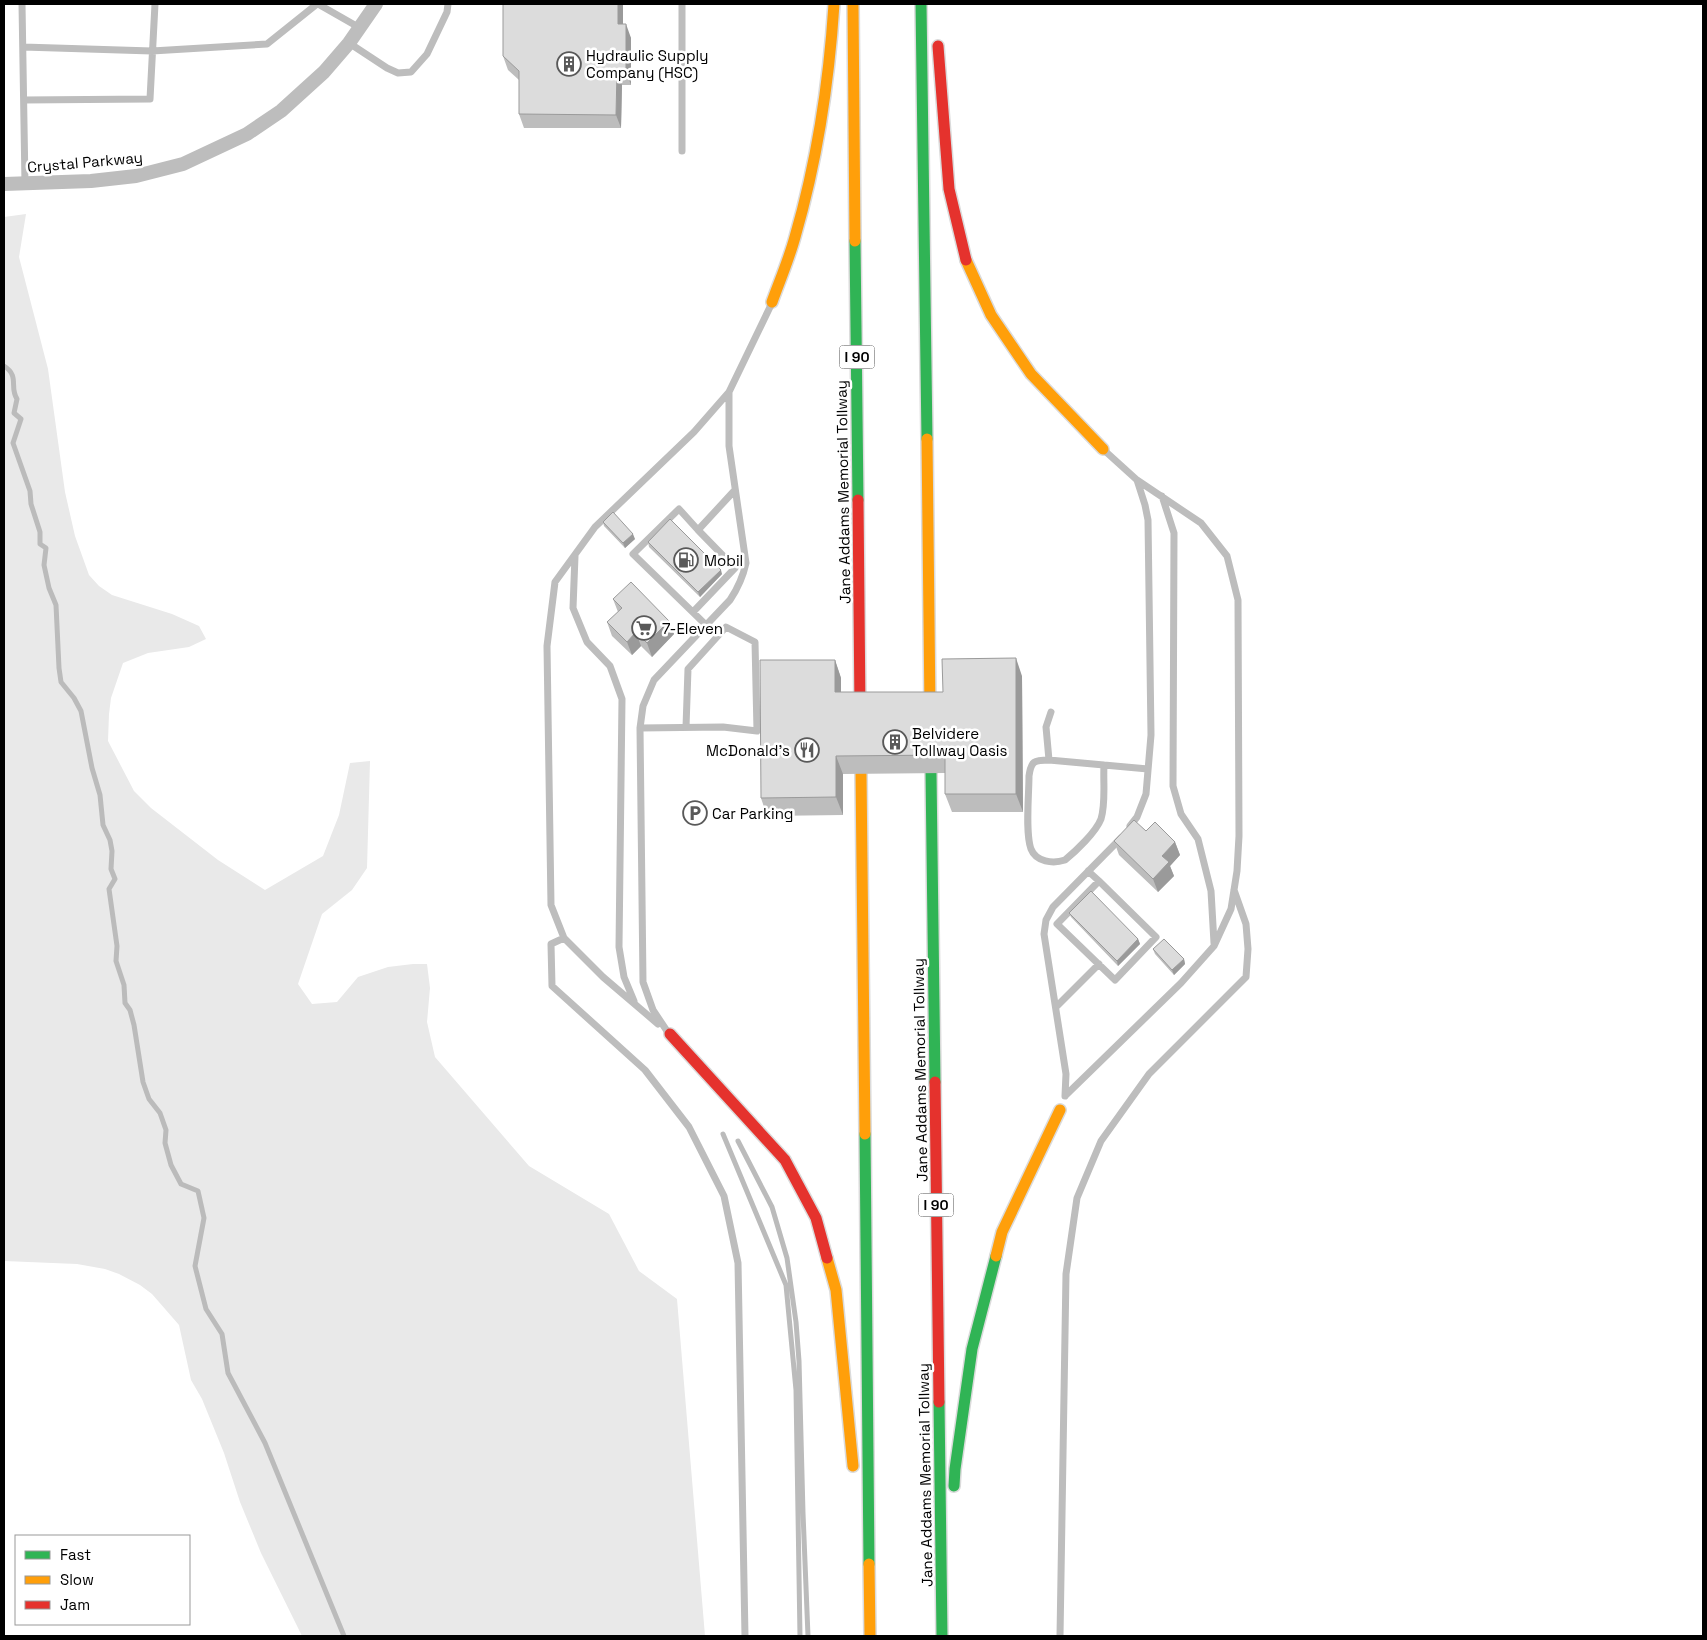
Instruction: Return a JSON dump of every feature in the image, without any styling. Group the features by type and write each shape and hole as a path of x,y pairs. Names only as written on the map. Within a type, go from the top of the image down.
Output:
{"highway":[{"path":"772,302 797,232 814,159 832,40 834,4"},
{"name":"Jane Addams Memorial Tollway","path":"853,4 860,710"},
{"path":"922,4 930,710"},
{"path":"937,37 949,189 965,257 991,316 1031,374 1103,449"},
{"name":"Jane Addams Memorial Tollway","path":"931,773 942,1636"},
{"path":"861,774 870,1636"},
{"path":"670,1034 785,1160 816,1218 836,1290 854,1482"},
{"path":"953,1498 955,1469 972,1349 1002,1232 1060,1110"},
{"path":"857,1521 865,1636"},
{"path":"946,1636 952,1528"}],"street":[{"name":"Crystal Parkway","path":"4,184 91,181 136,176 183,164 247,134 281,111 324,72 349,43 376,4"}],"lane":[{"path":"22,4 25,184"},
{"path":"24,100 150,99 154,4"},
{"path":"23,47 152,51 267,44 317,4 360,28"},
{"path":"349,43 387,68 398,73 411,72 427,54 447,12 448,4"},
{"path":"682,4 682,152"},
{"path":"670,1034 603,977 564,938 551,905 547,646 555,582 595,527 694,432 729,392 772,302"},
{"path":"670,1034 652,1010 643,982 640,728 643,706 654,680 730,600 744,574 746,563 729,446 729,392"},
{"path":"1066,1095 1181,984 1214,946 1232,909 1239,836 1238,600 1227,556 1201,523 1137,480 1103,449"},
{"path":"1060,1110 1066,1095 1066,1074 1044,934 1046,920 1052,907 1123,836 1137,817 1146,794 1150,728 1148,520 1137,480"},
{"path":"698,530 735,490"},
{"path":"1162,496 1174,532 1173,786 1181,814 1198,839 1211,890 1214,946"},
{"path":"693,612 735,568 679,509 633,554 706,625"},
{"path":"574,555 573,608 587,642 610,666 622,699 620,947 624,977 635,1004"},
{"path":"640,728 723,727 757,731 755,642 726,627 688,669 686,727"},
{"path":"1049,760 1046,727 1051,712"},
{"path":"1104,765 1102,812 1100,822 1095,830 1070,856 1059,862 1051,862 1036,857 1032,850 1029,833 1030,768 1033,762 1049,760 1104,765 1148,769"},
{"path":"1088,871 1099,881 1156,937 1115,980 1058,924 1099,881"},
{"path":"1060,1636 1066,1274 1077,1198 1101,1141 1149,1074 1246,977 1248,948 1246,924 1234,890"},
{"path":"564,938 551,944 552,986 645,1070 688,1127 724,1196 738,1262 745,1636"},
{"path":"1056,1007 1099,964"}],"shaded area":[{"path":"26,214 19,257 48,369 65,492 75,536 89,575 99,586 112,595 172,614 199,626 206,639 189,647 148,653 123,663 111,698 108,741 134,791 151,808 218,860 265,890 323,856 339,815 350,763 370,761 367,868 352,890 322,914 298,984 312,1004 337,1002 358,977 388,967 427,964 430,988 427,1022 435,1057 529,1166 609,1214 639,1271 677,1299 705,1636 302,1636 261,1553 240,1502 224,1453 202,1399 191,1380 179,1325 152,1294 119,1274 105,1269 77,1264 4,1261 4,217"}],"building":[{"name":"Hydraulic Supply Company (HSC)","path":"503,4 618,4 618,24 626,24 626,72 617,72 616,115 519,114 519,71 503,56"},
{"path":"613,512 633,534 623,543 603,522"},
{"name":"Mobil","path":"670,519 721,570 698,592 648,542"},
{"name":"7-Eleven","path":"631,582 669,621 647,643 636,632 627,642 607,622 622,608 613,599"},
{"name":"Belvidere Tollway Oasis","path":"1016,658 1016,794 945,794 945,755 836,756 836,797 761,798 760,660 835,660 835,692 943,692 942,659"},
{"path":"1134,820 1146,831 1155,822 1175,842 1162,856 1169,862 1153,879 1114,841"},
{"path":"1091,891 1138,939 1117,961 1069,913"},
{"path":"1164,939 1184,959 1172,970 1153,949"}],"waterway":[{"path":"4,366 12,374 17,399 14,413 21,419 13,443 30,491 31,504 40,532 40,544 46,548 44,565 49,588 56,605 61,682 74,698 81,711 92,768 100,795 103,825 110,840 112,851 111,869 115,879 109,889 117,946 116,961 124,985 125,1003 130,1010 134,1025 143,1082 149,1099 160,1113 166,1130 165,1143 171,1165 181,1184 198,1191 204,1218 195,1266 206,1309 222,1334 228,1373 265,1443 344,1636"},
{"path":"723,1134 786,1285 796,1390 800,1636"},
{"path":"738,1141 772,1207 787,1258 796,1322 799,1361 808,1636"}],"traffic: fast":[{"path":"921,4 927,439"},
{"path":"855,241 858,500"},
{"path":"931,773 935,1082"},
{"path":"865,1134 869,1564"},
{"path":"954,1486 972,1349 996,1256"},
{"path":"939,1402 942,1636"}],"traffic: slow":[{"path":"772,302 793,245 810,180 821,122 834,4"},
{"path":"853,4 855,241"},
{"path":"966,260 991,315 1031,374 1103,449"},
{"path":"927,439 930,710"},
{"path":"861,774 865,1134"},
{"path":"996,1256 1002,1232 1060,1110"},
{"path":"827,1258 836,1290 853,1466"},
{"path":"869,1564 870,1636"}],"traffic: jam":[{"path":"938,46 949,189 966,260"},
{"path":"858,500 860,710"},
{"path":"670,1034 785,1160 816,1218 827,1258"},
{"path":"935,1082 939,1402"}],"place":[{"name":"Hydraulic Supply Company (HSC)","path":"569,64"},
{"name":"Mobil","path":"686,560"},
{"name":"7-Eleven","path":"644,628"},
{"name":"Belvidere Tollway Oasis","path":"895,742"},
{"name":"McDonald's","path":"807,750"},
{"name":"Car Parking","path":"695,813"}]}
